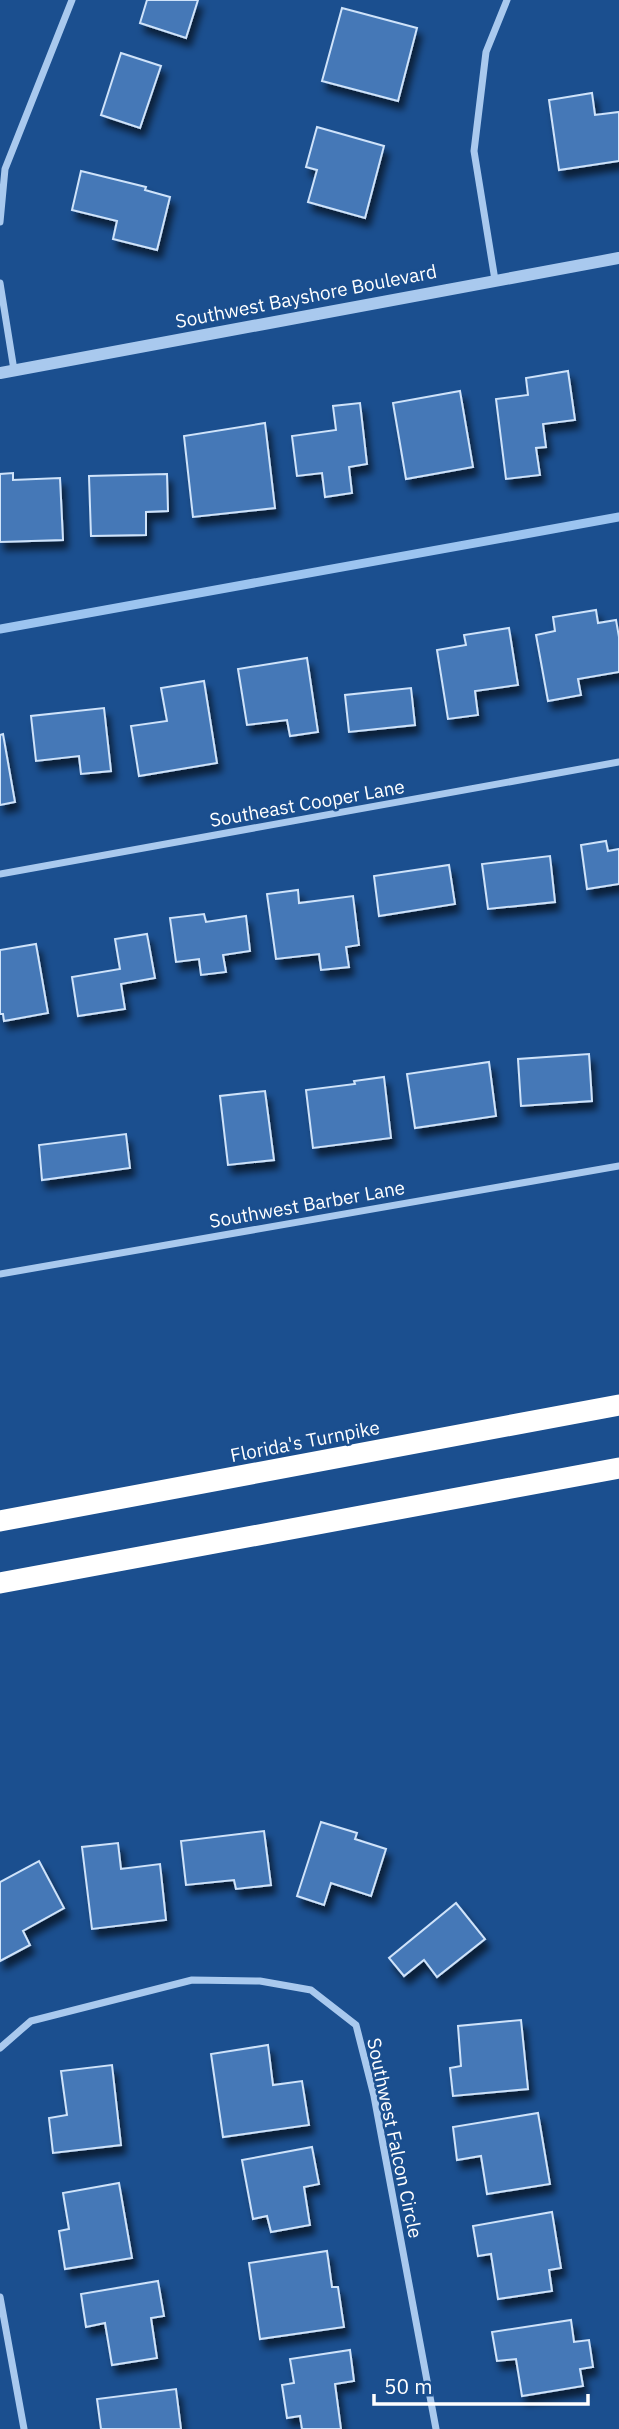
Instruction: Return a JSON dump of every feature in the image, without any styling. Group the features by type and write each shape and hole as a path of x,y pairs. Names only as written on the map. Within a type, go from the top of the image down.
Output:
{"highway":[{"name":"Florida's Turnpike","path":"0,1521 619,1405"},
{"path":"0,1583 619,1468"}],"street":[{"path":"0,222 5,169 72,0"},
{"path":"495,280 474,152 486,51 507,0"},
{"name":"Southwest Bayshore Boulevard","path":"0,373 619,258"},
{"path":"0,283 14,370"},
{"name":"Southeast Cooper Lane","path":"0,874 619,762"},
{"name":"Southwest Barber Lane","path":"0,1274 619,1166"},
{"name":"Southwest Falcon Circle","path":"0,2048 32,2021 192,1980 260,1980 311,1990 356,2025 374,2096 436,2429"},
{"path":"0,2297 24,2429"}],"building":[{"path":"147,0 198,0 186,38 140,23"},
{"path":"342,8 417,28 398,101 322,81"},
{"path":"121,53 161,66 140,128 101,115"},
{"path":"592,93 595,115 619,112 619,161 559,170 549,100"},
{"path":"317,127 384,146 365,218 308,202 317,170 306,167"},
{"path":"81,171 146,187 145,190 170,197 157,250 113,239 117,221 72,210"},
{"path":"568,371 575,420 543,424 546,447 536,448 540,475 506,479 496,399 528,395 526,378"},
{"path":"460,391 473,467 406,479 393,403"},
{"path":"360,403 367,464 349,467 352,493 325,497 322,473 297,476 292,436 336,430 333,406"},
{"path":"265,423 275,508 193,517 184,436"},
{"path":"13,473 13,480 60,478 63,540 0,542 0,474"},
{"path":"167,474 168,511 146,512 146,535 91,536 89,476"},
{"path":"596,610 598,623 616,620 619,672 578,679 581,695 548,701 536,635 555,631 553,617"},
{"path":"509,628 518,685 475,691 478,715 448,719 437,650 466,645 464,635"},
{"path":"307,658 318,732 290,736 287,720 247,725 238,669"},
{"path":"204,681 217,763 139,776 131,726 167,721 161,688"},
{"path":"411,688 415,725 349,732 345,695"},
{"path":"104,708 111,771 81,774 79,756 36,761 31,716"},
{"path":"3,734 15,802 0,805 0,735"},
{"path":"606,841 608,851 619,849 619,884 587,889 581,845"},
{"path":"550,856 555,902 488,909 482,864"},
{"path":"449,865 455,904 379,916 374,876"},
{"path":"298,890 299,903 353,896 359,945 346,947 349,967 321,970 319,954 276,959 267,894"},
{"path":"204,914 206,922 246,916 250,951 223,955 226,972 201,975 199,959 176,962 170,918"},
{"path":"147,934 155,978 121,984 125,1009 78,1016 72,977 120,969 115,939"},
{"path":"36,944 48,1013 4,1021 3,1014 0,1014 0,950"},
{"path":"589,1054 592,1101 521,1106 518,1059"},
{"path":"489,1062 496,1116 415,1128 407,1074"},
{"path":"384,1077 391,1138 313,1148 306,1090 355,1084 354,1081"},
{"path":"265,1091 274,1160 228,1165 220,1096"},
{"path":"126,1134 130,1168 42,1180 39,1145"},
{"path":"321,1822 357,1833 355,1839 386,1849 371,1896 331,1883 324,1905 297,1896"},
{"path":"264,1831 271,1885 236,1889 234,1880 186,1885 181,1841"},
{"path":"118,1843 121,1869 160,1864 166,1920 92,1929 82,1847"},
{"path":"39,1861 64,1908 23,1931 30,1945 0,1961 0,1882"},
{"path":"456,1903 485,1939 437,1977 424,1960 404,1976 389,1958"},
{"path":"521,2020 528,2089 453,2096 450,2068 461,2066 458,2026"},
{"path":"268,2045 273,2085 302,2081 309,2125 223,2137 211,2054"},
{"path":"112,2065 121,2145 53,2153 49,2118 67,2115 61,2071"},
{"path":"538,2113 550,2184 487,2194 481,2156 457,2160 453,2127"},
{"path":"312,2147 319,2184 304,2187 310,2225 271,2232 267,2216 253,2219 242,2160"},
{"path":"119,2183 132,2258 65,2269 59,2231 69,2229 63,2193"},
{"path":"552,2212 561,2268 549,2270 552,2291 498,2299 491,2254 478,2256 473,2226"},
{"path":"327,2251 332,2287 338,2287 344,2327 260,2339 249,2263"},
{"path":"158,2281 164,2316 151,2318 157,2358 112,2365 105,2323 86,2327 81,2294"},
{"path":"571,2320 574,2342 589,2340 593,2367 580,2369 583,2386 522,2396 516,2359 497,2361 492,2332"},
{"path":"350,2350 354,2381 335,2384 341,2429 302,2429 300,2416 287,2418 282,2385 294,2383 290,2359"},
{"path":"176,2389 181,2429 101,2429 97,2399"}],"waterway":[{"path":"0,629 619,517"}]}
